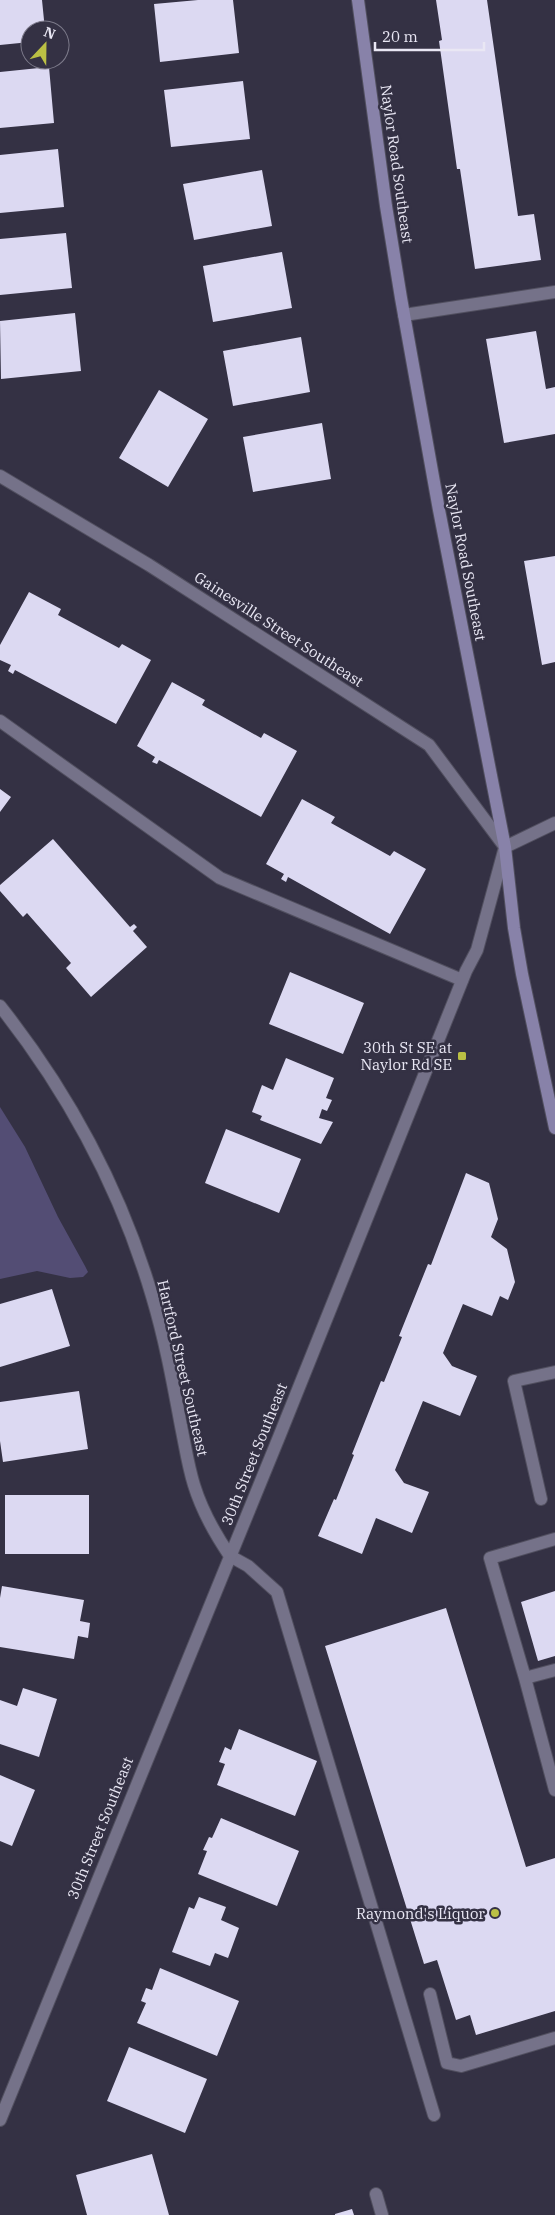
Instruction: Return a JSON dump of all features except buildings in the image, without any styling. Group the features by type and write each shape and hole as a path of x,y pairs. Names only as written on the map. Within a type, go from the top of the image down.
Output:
{"main road":[{"name":"Naylor Road Southeast","path":"358,0 386,206 404,315 439,510 505,847 514,928 522,974 555,1128"}],"street":[{"path":"404,315 555,292"},
{"name":"Gainesville Street Southeast","path":"0,476 149,566 429,745 505,847"},
{"path":"0,721 220,878 462,980"},
{"path":"505,847 555,823"},
{"name":"30th Street Southeast","path":"0,2120 462,980 476,950 505,847"},
{"name":"Hartford Street Southeast","path":"0,1006 24,1037 67,1101 86,1135 119,1205 152,1296 194,1485 209,1521 230,1556"},
{"path":"541,1499 514,1381 555,1372"},
{"path":"555,1539 490,1558 555,1790"},
{"path":"230,1556 248,1566 278,1592 434,2115"},
{"path":"525,1678 555,1670"},
{"path":"430,1994 447,2063 461,2066 555,2038"},
{"path":"376,2194 382,2215"}],"shaded area":[{"path":"0,1107 25,1147 58,1217 88,1272 83,1277 70,1278 37,1271 0,1279"}],"place":[{"name":"30th St SE at Naylor Rd SE","path":"462,1056"},
{"name":"Raymond's Liquor","path":"495,1913"}]}
